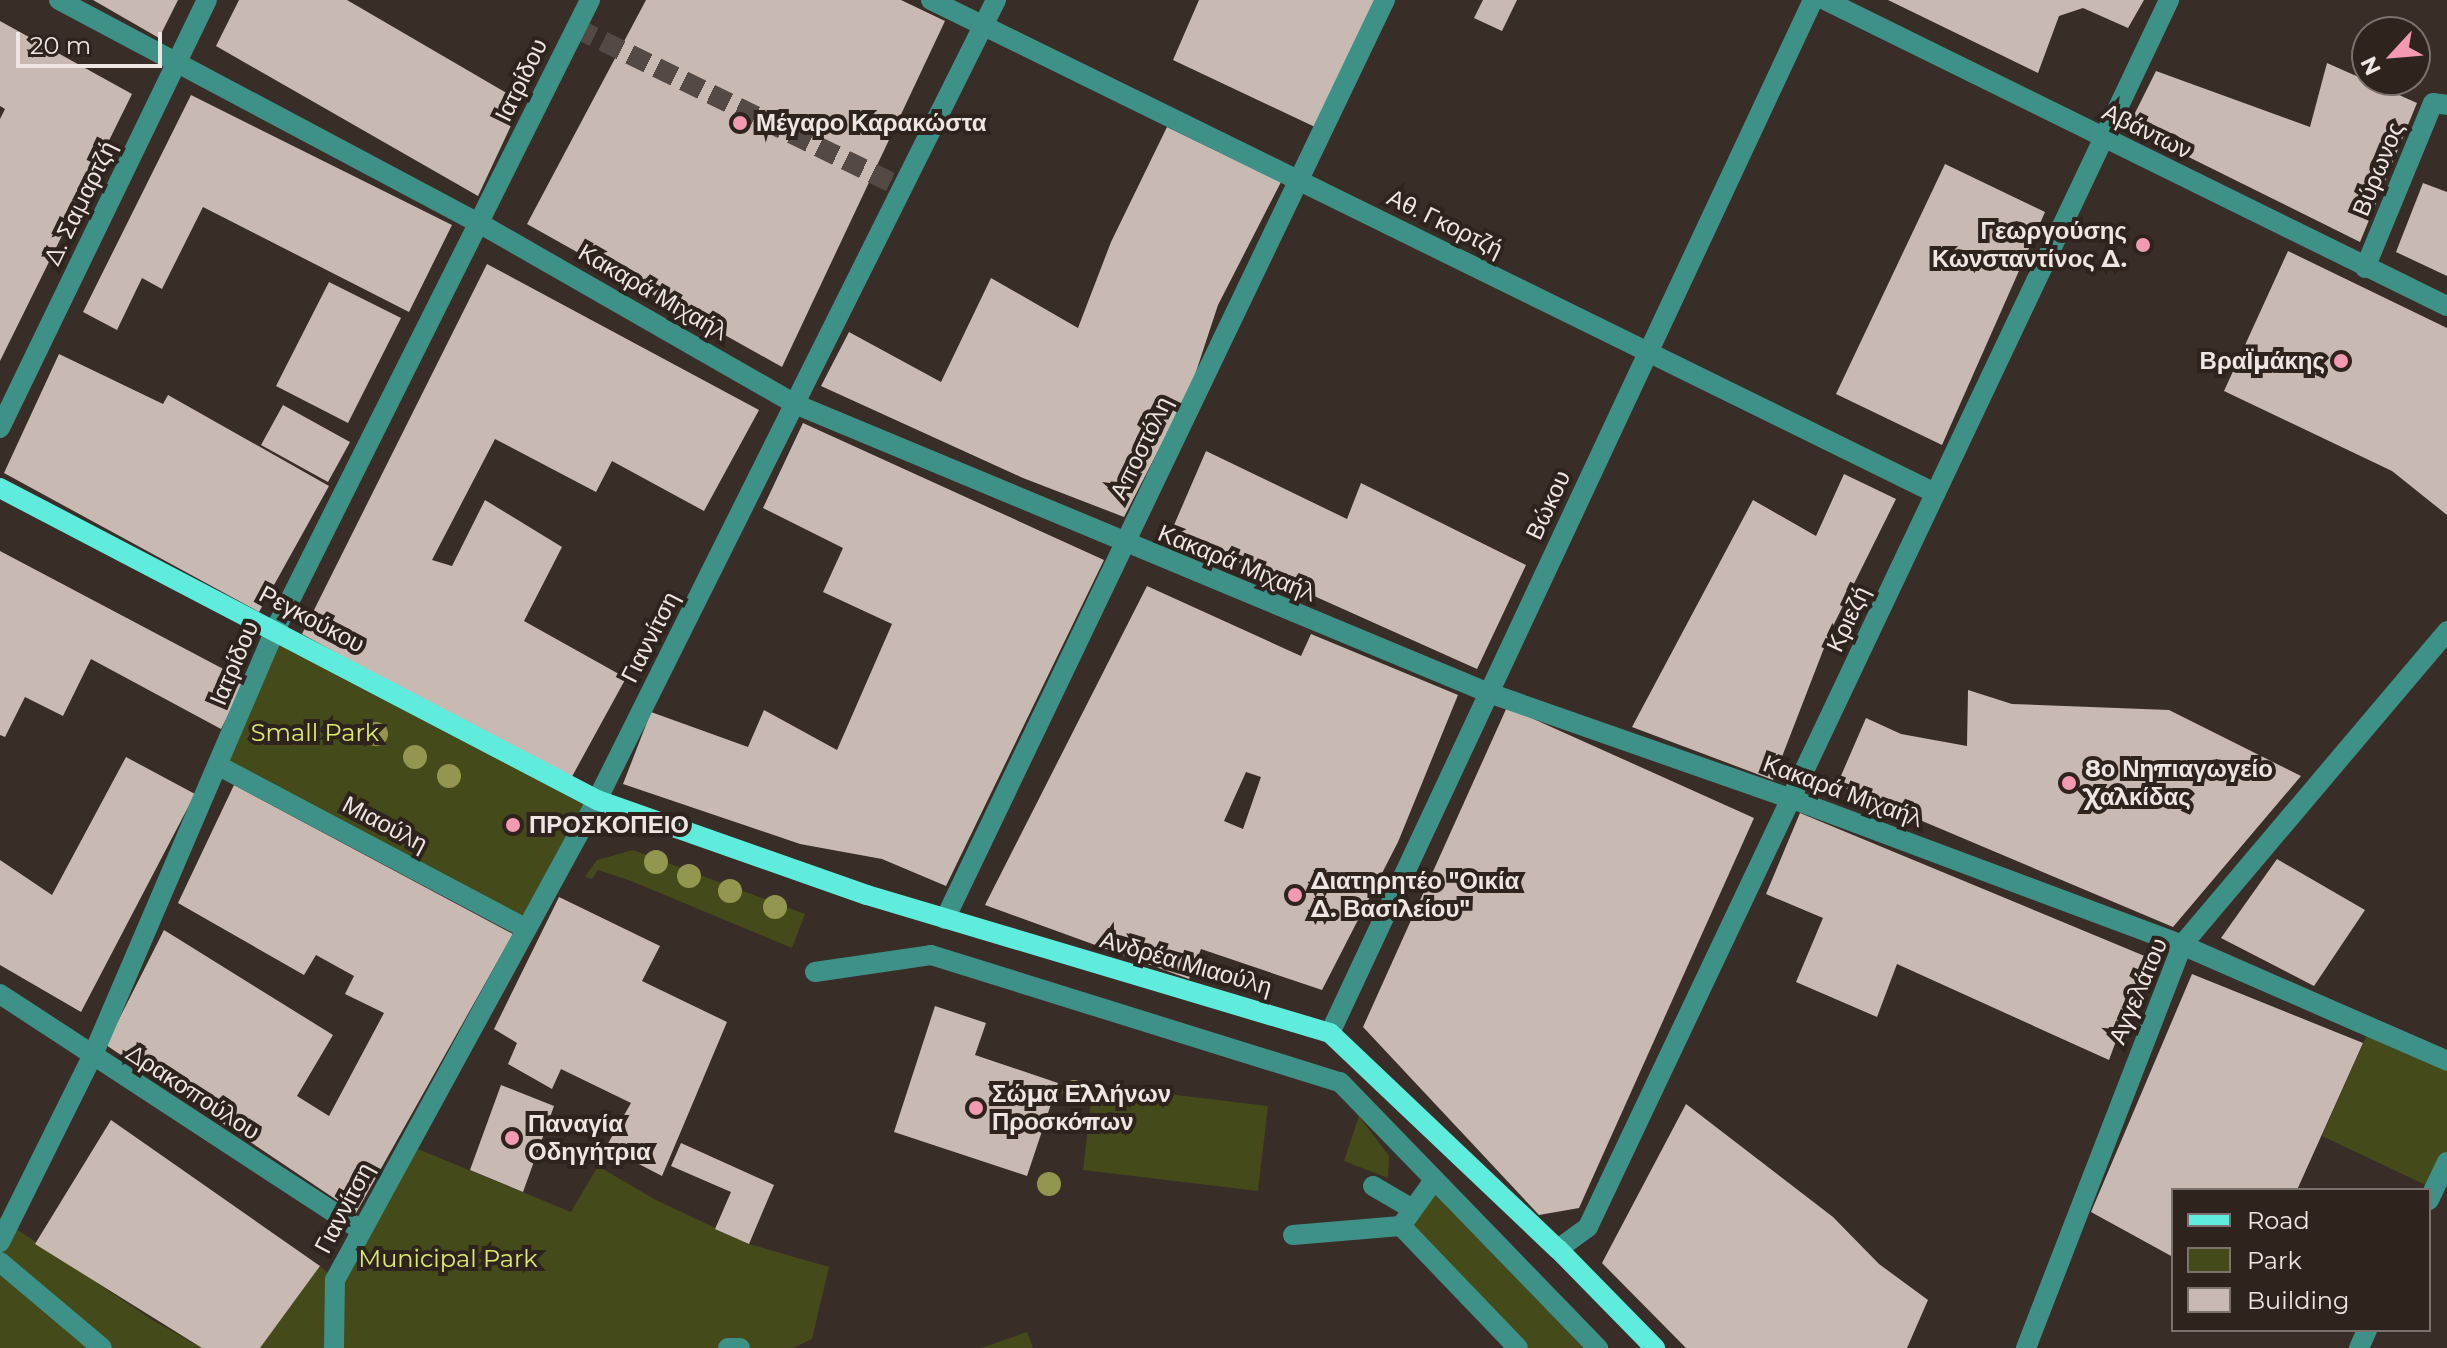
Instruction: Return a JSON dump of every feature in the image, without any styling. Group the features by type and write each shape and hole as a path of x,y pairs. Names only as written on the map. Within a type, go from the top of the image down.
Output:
{"main road":[{"name":"Ρεγκούκου","path":"0,488 276,628 597,800"},
{"name":"Ανδρέα Μιαούλη","path":"597,800 945,919 1330,1033 1558,1249 1655,1348"}],"street":[{"name":"Κακαρά Μιχαήλ","path":"59,0 479,223 795,404 1124,545 1489,693 1792,799 2182,945 2447,1061"},
{"name":"Δ. Σαμαρτζή","path":"0,428 207,0"},
{"name":"Ιατρίδου","path":"5,1234 92,1057 276,628 590,0"},
{"name":"Αθ. Γκορτζή","path":"931,0 1935,493"},
{"name":"Γιαννίτση","path":"334,1348 331,1288 597,800 996,0"},
{"name":"Αποστόλη","path":"945,919 1385,0"},
{"name":"Βώκου","path":"1330,1033 1813,0"},
{"name":"Αβάντων","path":"1825,0 2447,306"},
{"name":"Κριεζή","path":"1558,1249 1588,1227 2169,0"},
{"name":"Βύρωνος","path":"2365,268 2440,104"},
{"name":"Αγγελάτου","path":"2026,1348 2182,945 2447,631"},
{"name":"Μιαούλη","path":"219,766 527,929"},
{"path":"815,972 931,955 1340,1082 1598,1348"},
{"name":"Δρακοπούλου","path":"0,994 360,1230"},
{"path":"2431,1196 2447,1162"},
{"path":"1293,1235 1406,1217 1434,1180"},
{"path":"1373,1186 1406,1217 1518,1348"},
{"path":"0,1262 102,1348"},
{"path":"728,1348 740,1348"}],"green space":[{"name":"Small Park","path":"276,628 597,800 527,929 219,766"},
{"path":"633,850 805,914 792,948 631,881 598,870 592,879 585,877 597,860"},
{"path":"2370,1028 2447,1061 2447,1162 2434,1189 2322,1136"},
{"path":"1093,1085 1268,1106 1258,1191 1083,1170"},
{"path":"1359,1116 1389,1156 1388,1178 1344,1161"},
{"name":"Municipal Park","path":"408,1145 571,1212 598,1166 654,1199 749,1244 829,1267 812,1339 793,1348 260,1348 320,1266 335,1279"},
{"path":"1434,1180 1598,1348 1518,1348 1401,1226"},
{"path":"0,1218 154,1321 202,1348 0,1348"},
{"path":"1027,1332 1033,1348 981,1348"}],"building":[{"path":"93,0 178,0 159,38"},
{"path":"239,0 347,0 522,102 478,196 216,46"},
{"path":"646,0 901,0 945,21 782,367 527,224"},
{"path":"1199,0 1376,0 1315,127 1173,60"},
{"path":"1483,0 1517,0 1502,31 1474,18"},
{"path":"1888,0 2144,0 2128,28 2083,8 2059,16 2038,73"},
{"path":"0,21 132,94 0,361 0,119 5,109 0,106"},
{"path":"2327,63 2351,74 2351,96 2401,96 2417,103 2360,242 2128,127 2156,71 2310,127"},
{"path":"191,95 452,225 409,312 203,207 162,289 142,278 117,330 83,312"},
{"path":"1167,127 1281,182 1218,305 1191,387 1124,517 1023,478 821,386 849,332 941,382 991,278 1078,328 1111,242"},
{"path":"1945,164 2045,212 1942,445 1836,394"},
{"path":"2423,183 2447,192 2447,276 2396,252"},
{"path":"2288,251 2447,328 2447,515 2392,471 2224,391"},
{"path":"487,264 759,410 704,511 612,461 596,492 495,439 432,560 452,566 485,500 562,547 524,621 626,678 569,782 302,634"},
{"path":"329,282 401,318 348,423 276,386"},
{"path":"59,354 163,404 168,395 329,486 259,612 4,473"},
{"path":"283,405 350,442 328,482 261,445"},
{"path":"803,423 1104,560 946,886 882,859 800,844 623,784 651,712 748,747 764,710 837,750 892,624 823,592 843,548 763,508"},
{"path":"1206,451 1347,519 1361,483 1526,565 1477,669 1171,532"},
{"path":"1844,474 1896,499 1831,630 1773,780 1632,727 1753,500 1816,536"},
{"path":"0,551 246,681 221,729 91,659 63,716 25,697 5,737 0,735"},
{"path":"1147,586 1301,656 1311,634 1458,695 1398,842 1322,990 1201,949 1189,979 985,905","holes":["1246,772 1261,777 1243,829 1224,821"]},
{"path":"1968,690 2012,704 2169,710 2301,776 2173,927 1837,785 1866,718 1901,734 1967,746"},
{"path":"1507,707 1754,818 1579,1208 1539,1215 1363,1027"},
{"path":"126,757 195,794 81,1012 0,965 0,860 52,895"},
{"path":"234,785 513,934 356,1213 106,1045 164,930 333,1035 297,1096 329,1116 384,1013 345,994 354,976 316,955 304,975 178,903"},
{"path":"1800,813 2147,957 2109,1060 1897,964 1877,1017 1796,982 1823,918 1766,894"},
{"path":"2277,859 2365,910 2314,986 2221,938"},
{"path":"559,897 660,946 642,981 727,1022 662,1176 606,1147 631,1103 561,1069 552,1089 508,1064 517,1043 494,1029"},
{"path":"2192,974 2363,1043 2298,1188 2171,1188 2171,1256 2091,1212"},
{"name":"Σώμα Ελλήνων Προσκόπων","path":"935,1006 986,1023 975,1055 1058,1083 1027,1176 894,1132"},
{"name":"Παναγία Οδηγήτρια","path":"501,1085 554,1106 523,1192 470,1170"},
{"path":"1686,1104 1833,1217 1879,1264 1928,1300 1907,1348 1686,1348 1602,1263"},
{"path":"111,1120 320,1266 260,1348 202,1348 35,1244"},
{"path":"681,1143 774,1185 749,1244 715,1229 731,1192 671,1166"}],"tunnel":[{"path":"576,28 902,188"}],"place":[{"name":"Μέγαρο Καρακώστα","path":"740,123"},
{"name":"Γεωργούσης Κωνσταντίνος Δ.","path":"2143,245"},
{"name":"ΒραΪμάκης","path":"2341,361"},
{"name":"8ο Νηπιαγωγείο Χαλκίδας","path":"2069,783"},
{"name":"ΠΡΟΣΚΟΠΕΙΟ","path":"513,825"},
{"name":"Διατηρητέο \"Οικία Δ. Βασιλείου\"","path":"1295,895"},
{"name":"Σώμα Ελλήνων Προσκόπων","path":"976,1108"},
{"name":"Παναγία Οδηγήτρια","path":"512,1138"}]}
